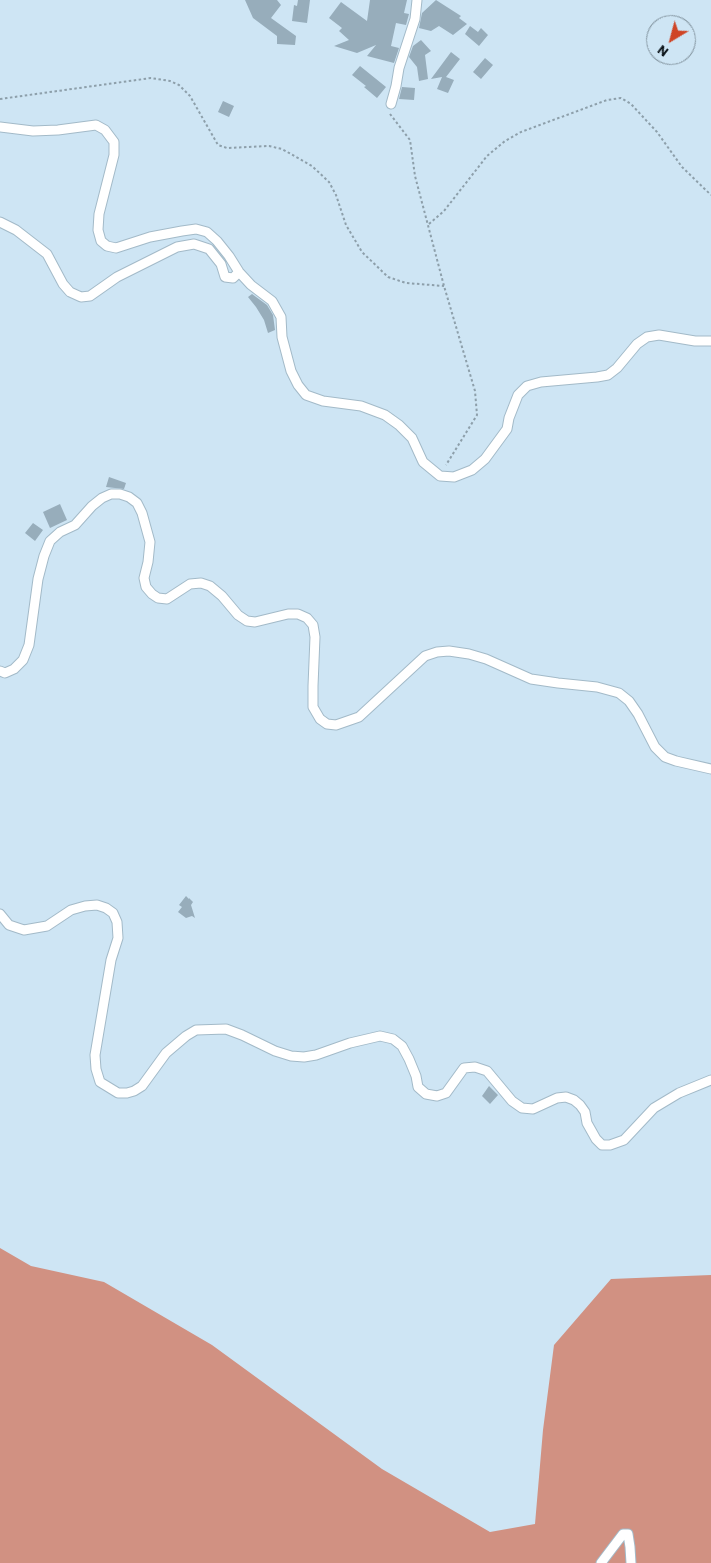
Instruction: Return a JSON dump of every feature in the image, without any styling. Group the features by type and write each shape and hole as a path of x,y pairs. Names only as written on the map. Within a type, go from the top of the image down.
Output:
{"street":[{"path":"391,104 399,68 415,19 417,0"},
{"path":"0,126 33,131 96,125 105,130 114,142 114,155 99,214 98,230 101,241 107,246 116,248 150,237 196,229 206,232 217,241 239,272 272,301 280,317 282,337 291,371 306,395 323,401 361,406 385,416 399,425 412,438 423,462 440,476 454,477 472,470 485,459 507,429 518,395 527,386 541,382 608,375 617,368 637,344 647,337 659,335 695,341 711,341"},
{"path":"0,222 16,230 48,254 63,284 70,292 81,297 90,296 117,277 177,247 194,244 209,249 221,264 225,277 233,278 239,272"},
{"path":"0,671 5,673 14,669 23,660 29,645 38,579 50,541 60,532 75,525 102,498 111,494 120,494 137,503 142,513 150,542 144,578 146,587 158,598 167,599 190,584 201,583 210,586 222,596 238,615 247,620 255,622 288,614 298,614 307,618 312,625 315,637 312,686 313,707 320,719 327,724 336,725 359,717 425,656 449,651 486,659 531,678 597,687 619,693 629,701 655,747 665,757 711,769"},
{"path":"0,914 9,925 24,930 47,926 71,910 85,906 96,905 106,908 113,913 117,922 118,938 111,960 95,1055 96,1069 100,1082 118,1093 127,1094 142,1086 166,1053 196,1030 226,1029 275,1051 291,1056 304,1057 380,1036 393,1039 402,1046 413,1067 418,1087 426,1094 437,1096 446,1093 464,1068 475,1067 486,1071 512,1101 522,1108 533,1109 557,1098 566,1097 574,1100 580,1104 585,1112 587,1123 596,1139 602,1145 610,1145 624,1140 654,1108 678,1093 711,1080"},
{"path":"601,1563 622,1534 628,1534 631,1563"}],"path":[{"path":"0,99 151,78 178,85 190,96 218,145 227,148 269,146 282,149 312,166 329,182 336,195 346,225 362,252 388,277 406,283 444,286"},
{"path":"428,224 444,211 488,156 505,141 521,132 607,100 621,98 632,104 657,132 682,167 711,195"},
{"path":"391,104 390,114 410,140 415,176 444,286 475,391 477,415 440,476"}],"shaded area":[{"path":"0,1248 31,1266 104,1282 212,1345 382,1469 490,1532 535,1524 543,1430 554,1345 611,1279 711,1275 711,1563 0,1563"}],"building":[{"path":"245,0 277,0 281,5 271,18 296,36 295,45 277,44 277,36 253,18"},
{"path":"298,0 310,0 307,23 292,21 294,5 297,6"},
{"path":"370,0 407,0 404,13 409,14 406,25 396,23 391,46 399,48 394,63 367,56 376,45 357,53 334,46 349,40 339,31 342,28 329,18 341,2 367,21"},
{"path":"436,0 461,16 459,18 467,24 453,35 439,26 431,31 419,28 422,13"},
{"path":"470,26 478,32 481,28 488,35 479,46 465,34"},
{"path":"421,40 431,51 425,55 428,79 419,81 417,67 409,57 413,46"},
{"path":"451,52 460,59 446,77 454,80 448,93 437,89 442,77 431,79"},
{"path":"485,58 493,65 481,79 473,72"},
{"path":"360,66 386,87 377,98 352,75"},
{"path":"402,87 415,88 414,100 399,99"},
{"path":"223,101 234,106 229,117 218,112"},
{"path":"252,294 267,305 273,315 275,330 268,333 264,320 248,297"},
{"path":"109,477 126,483 124,489 106,487"},
{"path":"60,504 67,520 50,528 43,512"},
{"path":"33,523 43,530 35,541 25,533"},
{"path":"186,896 193,902 191,905 195,918 192,916 186,918 178,912 182,907 179,905"},
{"path":"489,1086 498,1095 490,1104 482,1096"}]}
